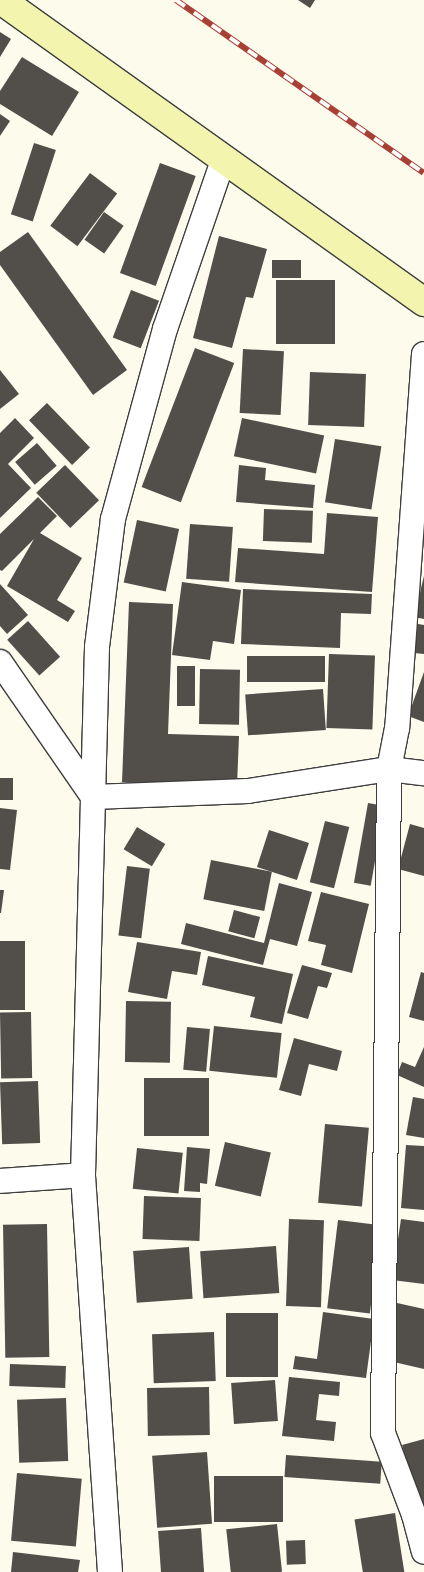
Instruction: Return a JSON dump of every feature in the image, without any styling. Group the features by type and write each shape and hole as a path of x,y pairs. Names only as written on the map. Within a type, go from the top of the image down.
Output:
{"main road":[{"path":"1,0 223,161 424,302"}],"street":[{"path":"110,1572 83,1175 97,648 113,519 165,330 223,161"},
{"path":"424,354 397,728 389,769 383,1433 414,1515 424,1552"},
{"path":"0,662 93,797"},
{"path":"93,797 248,790 389,769 424,773"},
{"path":"0,1181 83,1175"}],"building":[{"path":"298,0 315,0 310,8"},
{"path":"0,32 11,39 0,57"},
{"path":"22,57 79,92 52,136 0,104 0,91"},
{"path":"0,114 10,121 0,136"},
{"path":"34,143 56,150 33,221 11,214"},
{"path":"160,163 196,176 156,286 120,273"},
{"path":"90,173 117,193 77,246 50,226"},
{"path":"104,212 124,226 104,254 84,240"},
{"path":"28,232 127,370 93,395 0,265 0,252"},
{"path":"219,236 267,249 253,298 246,297 232,348 193,338"},
{"path":"272,260 301,260 301,278 272,278"},
{"path":"276,280 335,280 335,344 276,344"},
{"path":"131,290 159,301 141,348 113,338"},
{"path":"195,348 234,363 181,502 142,487"},
{"path":"243,349 284,351 281,415 240,413"},
{"path":"0,370 19,394 0,409"},
{"path":"310,372 366,374 364,427 308,425"},
{"path":"47,403 90,448 72,465 29,420"},
{"path":"15,418 34,438 8,464 31,488 0,518 0,433"},
{"path":"242,418 324,435 316,474 234,456"},
{"path":"335,439 381,446 371,510 325,502"},
{"path":"37,443 57,466 35,485 15,462"},
{"path":"65,465 99,500 70,528 36,493"},
{"path":"239,465 266,468 265,480 315,485 313,508 236,502"},
{"path":"38,497 57,516 40,533 82,558 57,600 75,611 68,622 7,586 34,539 2,571 0,570 0,534"},
{"path":"264,509 313,511 312,543 263,541"},
{"path":"327,513 378,517 372,592 235,582 238,548 324,554"},
{"path":"137,520 179,529 166,592 124,583"},
{"path":"190,524 233,527 229,582 186,579"},
{"path":"424,576 424,619 414,617"},
{"path":"182,582 241,590 234,644 213,641 210,660 172,655"},
{"path":"0,584 28,615 7,634 0,626"},
{"path":"243,589 372,594 371,614 341,613 340,648 241,644"},
{"path":"129,602 173,604 168,734 239,736 237,786 122,782"},
{"path":"28,621 60,657 39,675 7,640"},
{"path":"418,624 424,625 424,654 414,653"},
{"path":"329,654 375,656 372,730 326,728"},
{"path":"247,656 325,656 325,682 247,682"},
{"path":"177,666 195,666 195,706 177,706"},
{"path":"200,669 240,670 239,725 199,724"},
{"path":"424,672 424,722 408,716"},
{"path":"323,689 326,730 248,735 245,694"},
{"path":"0,778 13,778 13,800 0,800"},
{"path":"368,803 385,806 371,886 354,883"},
{"path":"0,808 17,810 10,870 0,869"},
{"path":"325,821 349,827 334,888 310,882"},
{"path":"410,824 424,828 424,876 398,869"},
{"path":"137,827 165,844 152,866 124,849"},
{"path":"269,830 309,843 297,880 257,867"},
{"path":"211,860 272,872 264,911 203,899"},
{"path":"127,866 150,869 141,938 118,935"},
{"path":"279,883 312,892 297,946 270,939 263,965 181,944 186,923 264,943"},
{"path":"0,890 4,890 1,913 0,913"},
{"path":"321,892 369,904 352,973 321,965 326,945 308,941"},
{"path":"234,910 260,917 254,938 228,931"},
{"path":"0,941 25,941 25,1010 0,1010"},
{"path":"137,942 201,952 197,975 172,971 167,999 128,992"},
{"path":"208,956 293,974 282,1024 250,1017 255,997 202,985"},
{"path":"302,965 332,973 327,988 318,986 308,1019 287,1013"},
{"path":"421,972 424,973 424,1021 409,1017"},
{"path":"126,1001 171,1002 170,1063 125,1062"},
{"path":"31,1012 32,1078 1,1079 0,1013"},
{"path":"214,1026 282,1033 277,1078 209,1071"},
{"path":"187,1027 210,1029 206,1072 183,1070"},
{"path":"294,1038 342,1051 337,1071 309,1064 301,1096 279,1090"},
{"path":"424,1047 424,1087 397,1075 402,1062 415,1067"},
{"path":"144,1078 209,1078 209,1136 144,1136"},
{"path":"38,1081 40,1143 2,1144 0,1082"},
{"path":"413,1097 424,1099 424,1138 406,1135"},
{"path":"325,1124 369,1128 362,1207 318,1203"},
{"path":"225,1142 271,1153 261,1196 215,1186"},
{"path":"406,1145 424,1146 424,1210 401,1208"},
{"path":"187,1147 210,1149 207,1184 200,1183 200,1192 184,1191"},
{"path":"137,1148 183,1153 178,1194 133,1189"},
{"path":"144,1196 201,1198 199,1241 142,1239"},
{"path":"289,1219 324,1220 321,1307 286,1306"},
{"path":"401,1219 424,1222 424,1284 392,1280"},
{"path":"338,1220 381,1225 370,1314 327,1308"},
{"path":"47,1224 49,1357 5,1358 3,1225"},
{"path":"276,1246 279,1293 203,1298 200,1251"},
{"path":"189,1247 193,1299 137,1303 133,1251"},
{"path":"397,1303 424,1309 424,1369 385,1360"},
{"path":"323,1312 374,1319 366,1378 293,1369 295,1356 317,1359"},
{"path":"226,1313 278,1313 278,1377 226,1377"},
{"path":"214,1332 216,1381 154,1383 152,1334"},
{"path":"10,1364 66,1366 65,1388 9,1386"},
{"path":"289,1377 340,1382 339,1396 319,1394 316,1420 336,1422 334,1441 282,1436"},
{"path":"275,1380 278,1421 234,1424 231,1383"},
{"path":"209,1387 210,1435 148,1436 147,1388"},
{"path":"66,1398 68,1461 19,1463 17,1400"},
{"path":"424,1439 424,1506 419,1508 402,1445"},
{"path":"207,1452 212,1524 157,1528 152,1456"},
{"path":"286,1455 382,1462 380,1484 284,1477"},
{"path":"17,1473 82,1479 76,1546 11,1541"},
{"path":"214,1476 283,1476 283,1522 214,1522"},
{"path":"395,1513 404,1572 363,1572 355,1519"},
{"path":"277,1524 282,1572 231,1572 226,1529"},
{"path":"201,1528 204,1572 161,1572 158,1531"},
{"path":"305,1540 306,1564 287,1565 286,1541"},
{"path":"13,1552 80,1560 78,1572 11,1572"}],"railway":[{"path":"176,0 424,173"}]}
